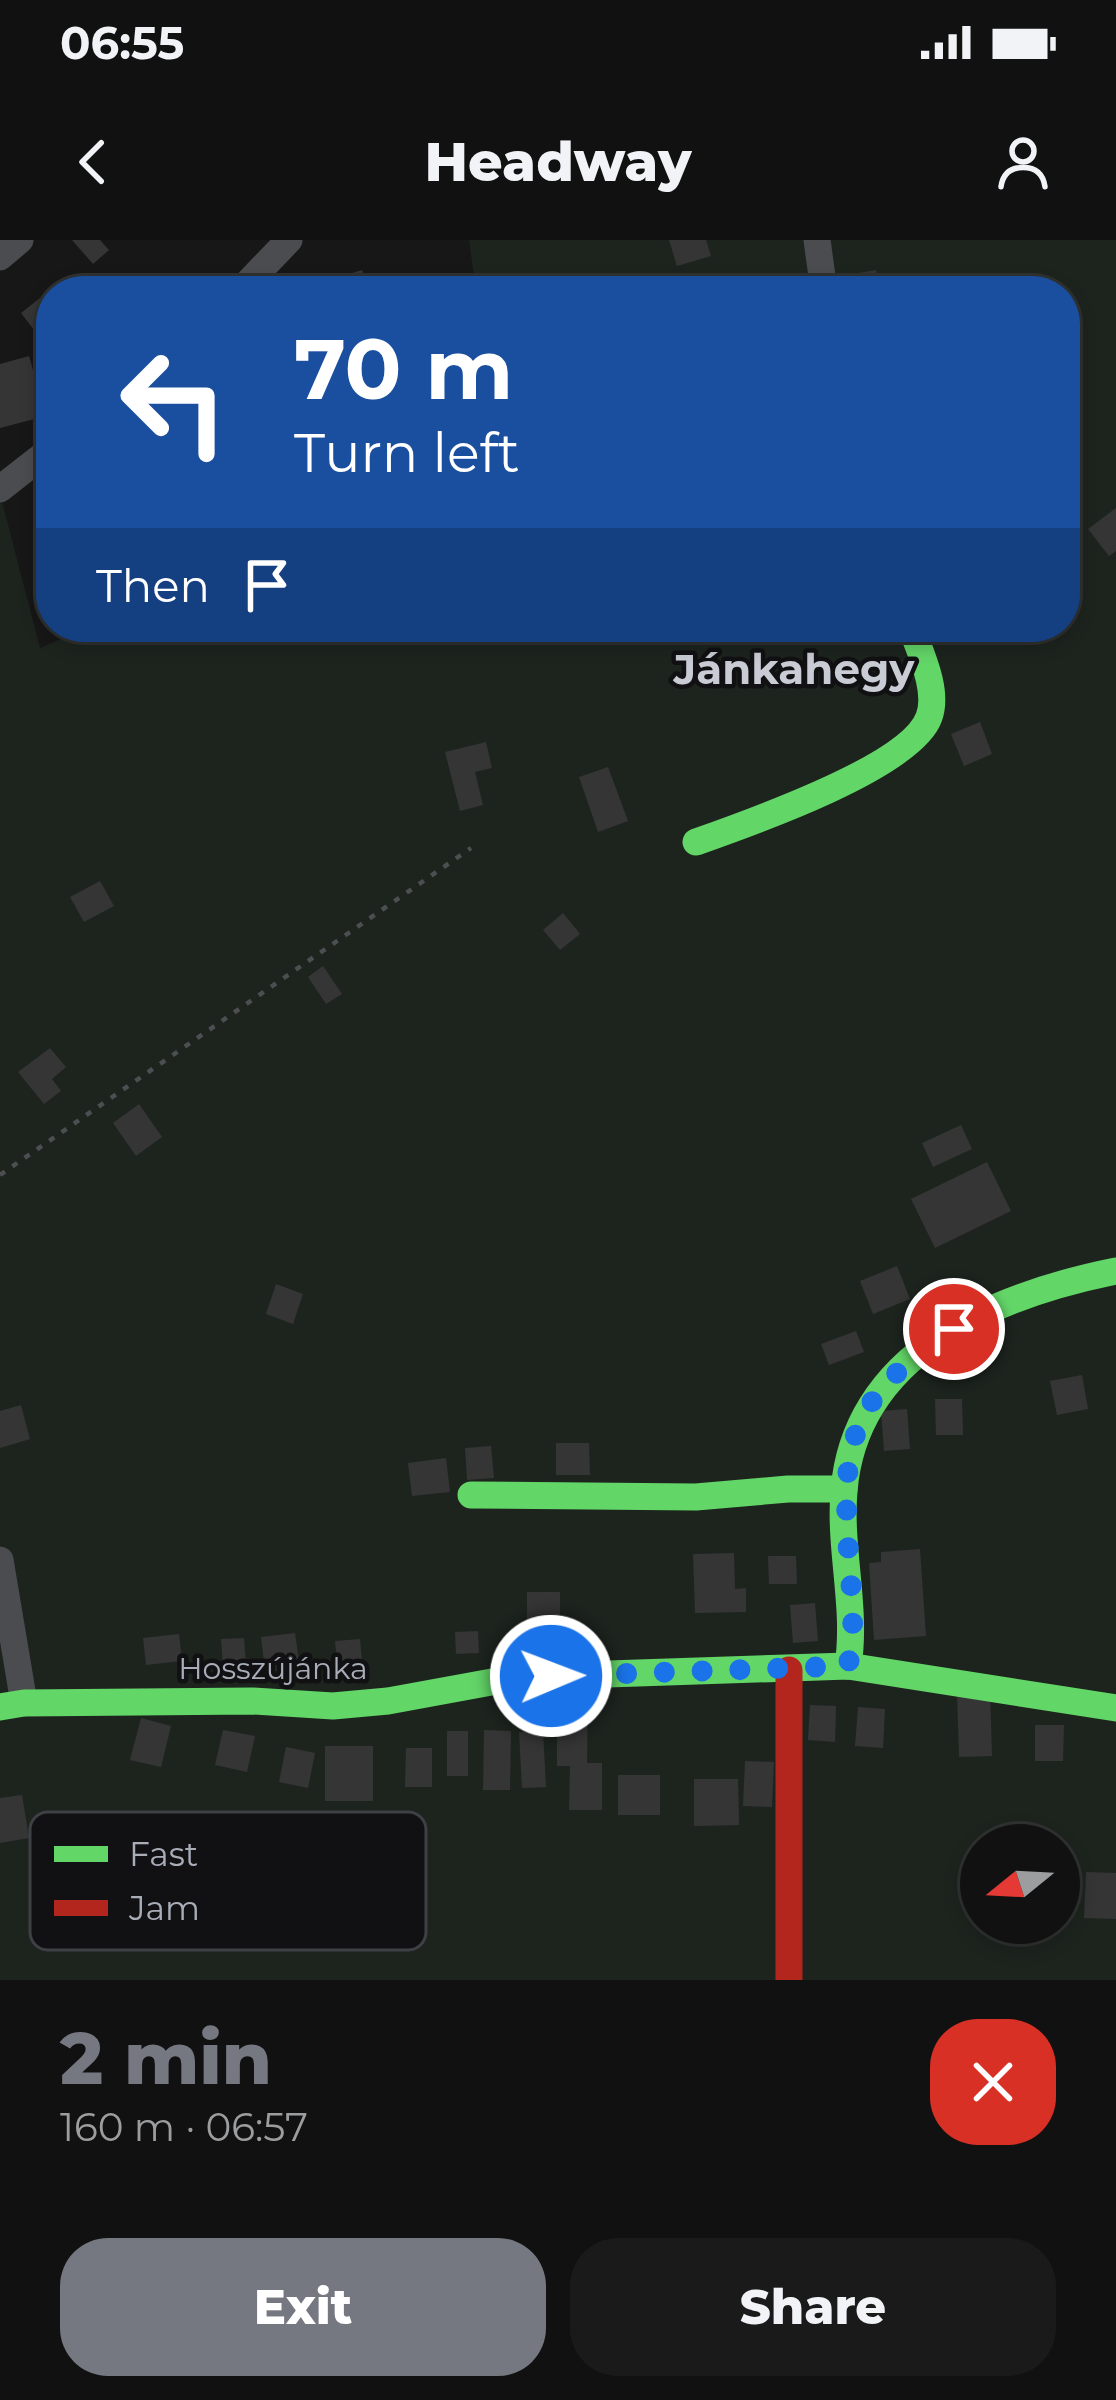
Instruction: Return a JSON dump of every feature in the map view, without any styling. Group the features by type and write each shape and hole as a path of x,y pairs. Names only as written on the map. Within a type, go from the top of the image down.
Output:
{"street":[{"path":"0,256 20,240"},
{"path":"254,276 289,240"},
{"path":"818,240 822,276"},
{"path":"0,490 36,461"},
{"path":"697,842 780,812 881,761 922,732 931,714 916,642"},
{"path":"848,1666 855,1635 844,1490 854,1435 866,1408 880,1388 924,1348 990,1308 1030,1290 1116,1271"},
{"path":"471,1495 696,1497 788,1489 844,1490"},
{"path":"0,1560 12,1705"},
{"name":"Hosszújánka","path":"12,1705 253,1702 333,1706 519,1677 848,1666 1116,1708"},
{"path":"789,1670 789,1980"}],"path":[{"path":"0,1174 471,848"}],"shaded area":[{"path":"469,240 1116,240 1116,1980 0,1980 0,494 40,648 54,642 1080,642 1080,276 474,276"}],"building":[{"path":"72,240 100,240 109,250 93,264"},
{"path":"669,240 706,240 711,256 677,266"},
{"path":"876,270 877,276 841,276"},
{"path":"36,301 36,332 21,313"},
{"path":"29,356 36,381 36,419 0,428 0,364"},
{"path":"1116,508 1116,551 1109,556 1088,529"},
{"path":"980,722 992,754 964,766 951,734"},
{"path":"486,742 492,768 475,772 483,805 460,811 445,752"},
{"path":"608,767 628,821 598,832 579,777"},
{"path":"100,881 114,906 84,922 70,897"},
{"path":"563,913 580,934 560,950 543,930"},
{"path":"323,966 342,994 326,1004 308,977"},
{"path":"50,1048 66,1067 52,1079 61,1091 44,1104 18,1072"},
{"path":"139,1104 162,1137 136,1156 113,1123"},
{"path":"961,1125 972,1149 933,1167 922,1143"},
{"path":"987,1162 1011,1211 935,1248 911,1199"},
{"path":"897,1266 910,1299 873,1314 860,1281"},
{"path":"276,1284 303,1294 293,1324 266,1314"},
{"path":"856,1331 864,1352 829,1365 821,1344"},
{"path":"1082,1375 1088,1409 1057,1415 1050,1381"},
{"path":"935,1399 962,1399 963,1435 936,1435"},
{"path":"21,1405 30,1439 0,1448 0,1411"},
{"path":"907,1409 910,1449 884,1451 881,1411"},
{"path":"556,1443 589,1443 590,1475 556,1475"},
{"path":"491,1446 494,1478 467,1480 465,1448"},
{"path":"446,1458 450,1492 412,1496 408,1463"},
{"path":"920,1549 926,1636 874,1640 869,1563 881,1562 881,1552"},
{"path":"734,1553 735,1589 746,1588 746,1612 695,1613 693,1554"},
{"path":"768,1556 796,1556 797,1584 769,1584"},
{"path":"527,1592 560,1592 560,1619 527,1619"},
{"path":"815,1603 818,1641 793,1643 790,1605"},
{"path":"478,1631 479,1653 456,1654 455,1632"},
{"path":"295,1633 300,1668 265,1672 261,1637"},
{"path":"179,1634 182,1661 146,1665 143,1638"},
{"path":"244,1638 246,1665 223,1666 221,1639"},
{"path":"360,1639 363,1670 338,1672 335,1641"},
{"path":"990,1692 992,1756 959,1757 957,1693"},
{"path":"557,1698 588,1698 587,1763 602,1763 602,1810 569,1810 570,1766 557,1766"},
{"path":"810,1705 836,1706 835,1742 808,1740"},
{"path":"858,1707 885,1709 883,1748 855,1746"},
{"path":"141,1718 171,1726 161,1767 130,1760"},
{"path":"1035,1725 1064,1725 1063,1761 1035,1761"},
{"path":"223,1730 255,1736 247,1772 215,1765"},
{"path":"484,1730 511,1731 510,1790 483,1790"},
{"path":"447,1731 468,1731 468,1776 447,1776"},
{"path":"543,1731 546,1787 522,1788 519,1732"},
{"path":"325,1746 373,1746 373,1801 325,1801"},
{"path":"286,1747 315,1753 308,1788 279,1782"},
{"path":"406,1748 432,1748 432,1787 405,1787"},
{"path":"745,1761 774,1762 772,1807 743,1806"},
{"path":"618,1775 660,1775 660,1815 618,1815"},
{"path":"694,1779 738,1779 739,1825 694,1826"},
{"path":"22,1795 29,1838 0,1843 0,1798"},
{"path":"1086,1872 1116,1873 1116,1919 1084,1918"}],"traffic: fast":[{"path":"696,842 825,792 892,755 916,736 929,717 932,695 916,642"},
{"path":"848,1666 844,1491 854,1442 874,1401 904,1366 939,1338 981,1314 1025,1296 1116,1271"},
{"path":"471,1495 696,1497 844,1489"},
{"path":"0,1707 253,1701 333,1706 519,1677 848,1666 1116,1708"}],"traffic: jam":[{"path":"789,1670 789,1980"}],"district":[{"name":"Jánkahegy","path":"794,669"}],"route":[{"path":"551,1676 848,1666 855,1635 844,1490 854,1435 880,1388 924,1348 954,1329"}]}
